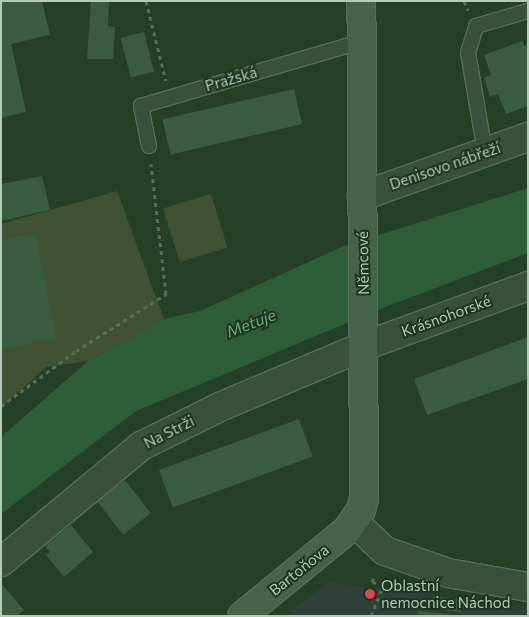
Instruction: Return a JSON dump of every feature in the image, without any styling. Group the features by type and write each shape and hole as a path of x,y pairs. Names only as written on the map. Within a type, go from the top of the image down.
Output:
{"street":[{"name":"Němcové","path":"354,522 364,498 361,1"},
{"name":"Denisovo nábřeží","path":"362,209 485,152 528,137"},
{"name":"Krásnohorské","path":"364,340 528,286"},
{"name":"Na Strži","path":"1,562 140,446 364,340"},
{"path":"354,522 385,551 448,574 528,587"},
{"name":"Bartoňova","path":"242,616 354,522"}],"lane":[{"path":"485,152 468,53 476,26 528,11"},
{"name":"Pražská","path":"149,146 141,106 360,42"}],"path":[{"path":"146,1 170,96"},
{"path":"1,406 76,351 166,294 149,146"},
{"path":"371,616 384,584"}],"shaded area":[{"path":"117,191 164,319 88,361 46,367 1,408 1,224"},
{"path":"211,194 227,248 180,262 163,209"},
{"name":"Oblastní nemocnice Náchod","path":"328,582 528,607 528,616 286,616"}],"water":[{"name":"Metuje","path":"528,188 528,253 385,307 136,411 1,514 1,437 88,361 164,319 200,311 344,246"}],"building":[{"path":"1,1 42,1 50,35 11,44 26,112 1,118"},
{"path":"91,1 109,1 108,26 115,27 113,59 87,59"},
{"path":"144,32 154,72 131,78 121,38"},
{"path":"522,41 524,46 528,45 528,106 506,114 498,94 490,97 484,78 491,75 484,55"},
{"path":"294,89 302,124 171,154 162,119"},
{"path":"42,176 50,210 1,221 1,184"},
{"path":"35,233 56,338 1,350 1,240"},
{"path":"528,337 528,379 427,415 414,379"},
{"path":"299,419 313,457 173,508 159,470"},
{"path":"125,480 151,513 123,535 97,502"},
{"path":"71,525 93,552 64,577 46,555 50,552 45,546"},
{"path":"1,583 24,610 17,616 1,616"},
{"path":"433,596 463,600 461,612 431,608"},
{"path":"418,611 448,614 448,616 417,616"}],"place":[{"name":"Oblastní nemocnice Náchod","path":"370,594"}]}
